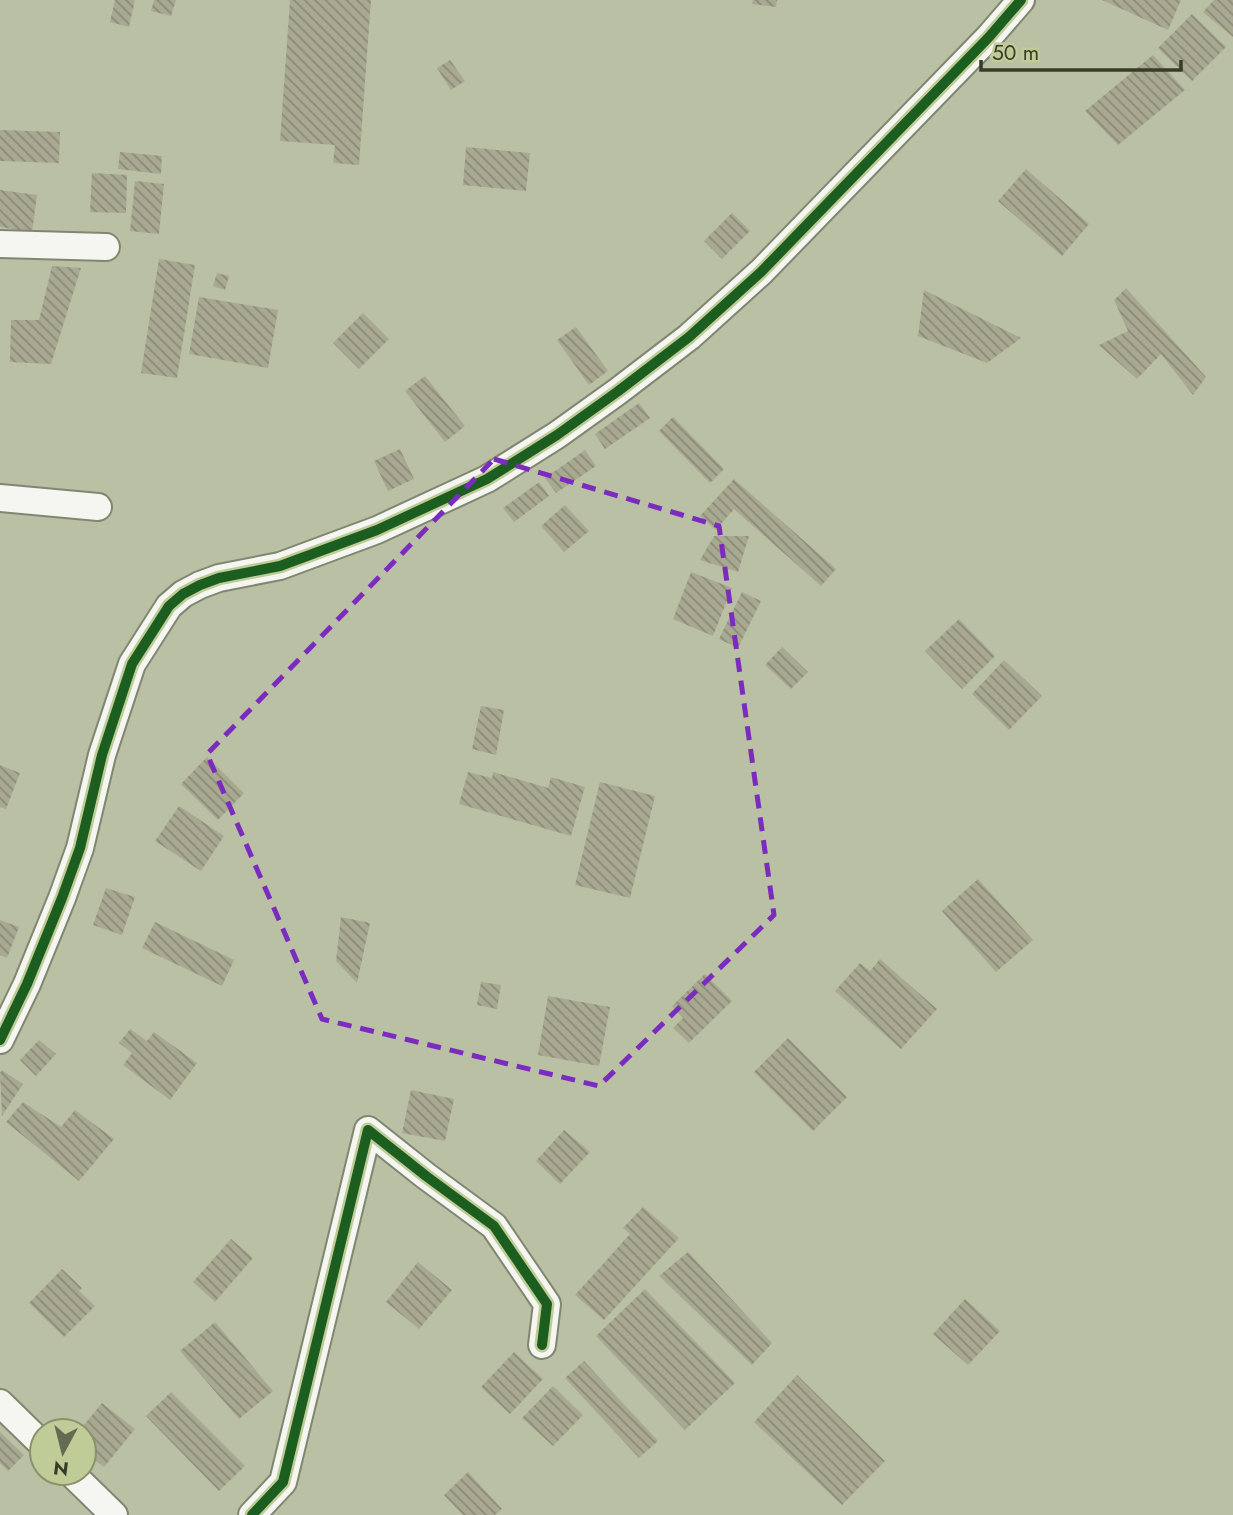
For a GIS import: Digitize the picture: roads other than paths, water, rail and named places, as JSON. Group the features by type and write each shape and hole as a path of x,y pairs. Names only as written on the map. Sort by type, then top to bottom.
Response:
{"street":[{"path":"0,1040 27,984 80,848 102,755 132,664 169,606 183,594 219,578 280,566 377,530 487,479 587,414 689,337 761,272 979,47 1021,0"},
{"path":"0,244 106,247"},
{"path":"0,498 98,507"},
{"path":"252,1515 283,1482 368,1130 494,1226 547,1304 542,1345"},
{"path":"0,1403 28,1430"},
{"path":"85,1487 114,1515"}]}
